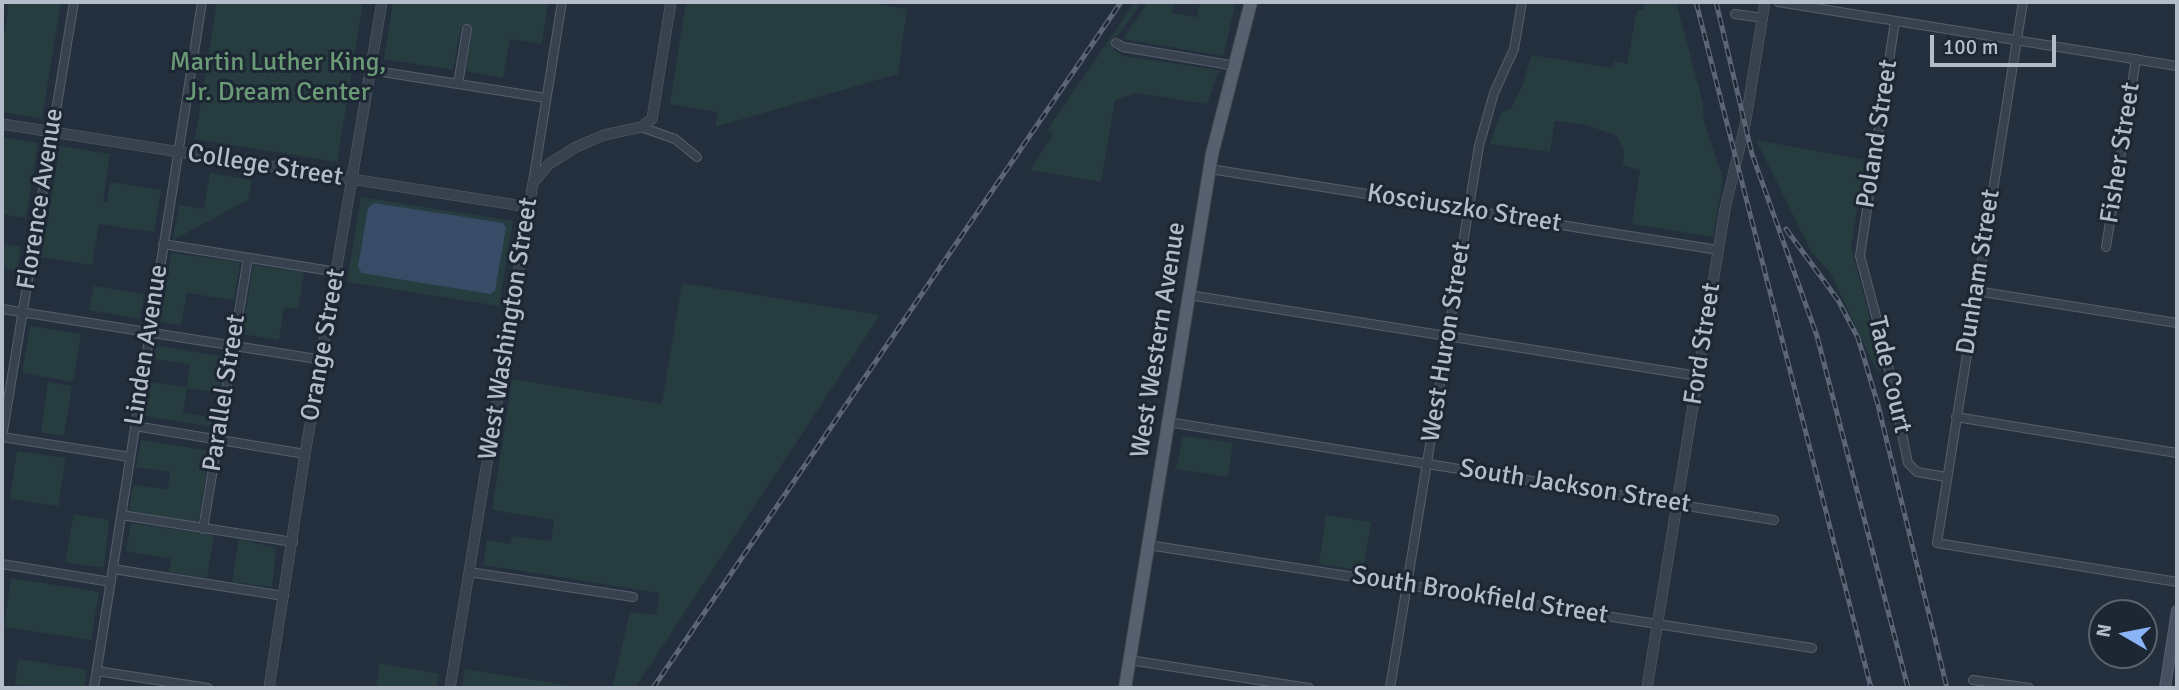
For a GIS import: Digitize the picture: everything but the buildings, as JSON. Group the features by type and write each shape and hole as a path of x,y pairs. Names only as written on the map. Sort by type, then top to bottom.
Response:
{"main road":[{"name":"West Western Avenue","path":"1125,688 1210,169 1221,114 1251,2"},
{"path":"2165,688 2177,611"}],"street":[{"name":"Florence Avenue","path":"2,437 74,2"},
{"name":"Linden Avenue","path":"94,688 202,2"},
{"name":"Orange Street","path":"270,688 305,454 382,2"},
{"path":"533,183 562,2"},
{"path":"641,127 652,118 671,2"},
{"name":"West Huron Street","path":"1390,688 1468,210 1486,116 1514,49 1522,2"},
{"name":"Ford Street","path":"1647,688 1718,250 1745,125 1765,2"},
{"path":"1777,2 2177,66"},
{"name":"Dunham Street","path":"2023,2 1937,543 2177,582"},
{"path":"1735,14 1763,18"},
{"name":"Poland Street","path":"1860,246 1895,21"},
{"path":"458,84 467,29"},
{"path":"1116,43 1123,47 1236,66"},
{"name":"Fisher Street","path":"2106,247 2136,59"},
{"path":"370,70 546,98"},
{"name":"College Street","path":"2,124 529,207"},
{"path":"641,127 675,139 697,157"},
{"name":"West Washington Street","path":"450,688 533,183 549,164 576,147 604,135 641,127"},
{"name":"Kosciuszko Street","path":"1210,169 1718,250"},
{"path":"163,244 337,272"},
{"name":"Tade Court","path":"1860,246 1885,349 1908,463 1917,472 1946,477"},
{"name":"Parallel Street","path":"203,529 248,258"},
{"path":"1976,291 2177,323"},
{"path":"1189,295 1698,376"},
{"path":"2,309 323,359"},
{"path":"1956,417 2177,453"},
{"name":"South Jackson Street","path":"1168,422 1774,520"},
{"path":"135,426 305,454"},
{"path":"2,437 130,457"},
{"path":"121,515 293,542"},
{"name":"South Brookfield Street","path":"1148,545 1812,648"},
{"path":"2,564 111,582"},
{"path":"113,569 284,596"},
{"path":"469,572 633,597"},
{"path":"1129,660 1309,688"},
{"path":"97,671 208,688"},
{"path":"1973,680 2029,688"}],"green space":[{"path":"9,2 61,2 42,119 2,112 2,51"},
{"name":"Martin Luther King, Jr. Dream Center","path":"217,2 363,2 337,162 195,139"},
{"path":"393,2 548,2 542,44 510,39 503,78 466,71 472,29 461,27 453,70 384,59"},
{"path":"686,2 864,2 907,9 898,74 715,127 718,112 670,104"},
{"path":"1135,2 1142,2 1113,42 1113,49 1123,56 1219,70 1207,104 1136,93 1115,100 1101,182 1030,170 1053,135 1047,130"},
{"path":"1148,2 1174,2 1172,13 1197,17 1200,2 1236,2 1223,56 1123,39"},
{"path":"1645,2 1676,2 1703,103 1704,122 1723,178 1713,237 1632,224 1640,170 1623,165 1624,151 1617,136 1587,125 1555,121 1550,152 1490,144 1501,113 1511,108 1523,85 1531,55 1612,68 1614,61 1627,64 1637,10 1643,10"},
{"path":"2,137 38,143 26,218 2,214"},
{"path":"1756,140 1865,160 1851,247 1883,369 1877,371 1830,272 1812,253"},
{"path":"60,146 110,154 103,202 107,202 110,182 161,190 154,232 99,224 92,265 41,257"},
{"path":"210,173 252,180 248,200 173,240 179,205 204,209"},
{"path":"361,197 513,221 499,306 347,282"},
{"path":"2,244 21,247 17,271 2,268"},
{"path":"171,253 240,262 234,300 187,293 181,325 160,322"},
{"path":"253,265 304,272 298,309 284,307 279,340 242,334"},
{"path":"682,283 880,315 635,688 612,688 630,612 656,615 660,593 483,565 487,540 510,544 512,536 551,541 554,520 492,510 512,379 662,404"},
{"path":"94,286 144,294 140,319 89,310"},
{"path":"30,326 81,334 73,382 22,373"},
{"path":"157,346 225,357 219,393 187,388 183,413 215,418 214,427 144,416 150,382 187,387 190,364 154,359"},
{"path":"48,382 72,386 64,436 41,432"},
{"path":"1183,436 1233,443 1228,477 1176,469"},
{"path":"141,440 210,451 198,523 129,511 133,485 168,489 170,472 136,467"},
{"path":"17,451 66,458 58,506 10,499"},
{"path":"74,514 109,520 104,568 65,562"},
{"path":"1326,515 1371,522 1363,571 1319,564"},
{"path":"131,523 214,535 207,578 169,572 171,559 126,551"},
{"path":"239,539 276,548 272,587 232,582"},
{"path":"11,578 99,592 91,640 4,627"},
{"path":"18,659 87,670 84,688 15,685"},
{"path":"380,663 439,674 437,688 376,688"},
{"path":"465,669 584,688 462,688"}],"water":[{"path":"374,203 503,223 506,228 495,291 490,294 362,273 358,267 368,208"}],"railway":[{"path":"653,688 1121,2"},
{"path":"1696,2 1871,688"},
{"path":"1716,2 1752,154 1817,336 1908,688"},
{"path":"1786,229 1838,300 1858,338 1878,405 1947,688"}]}
